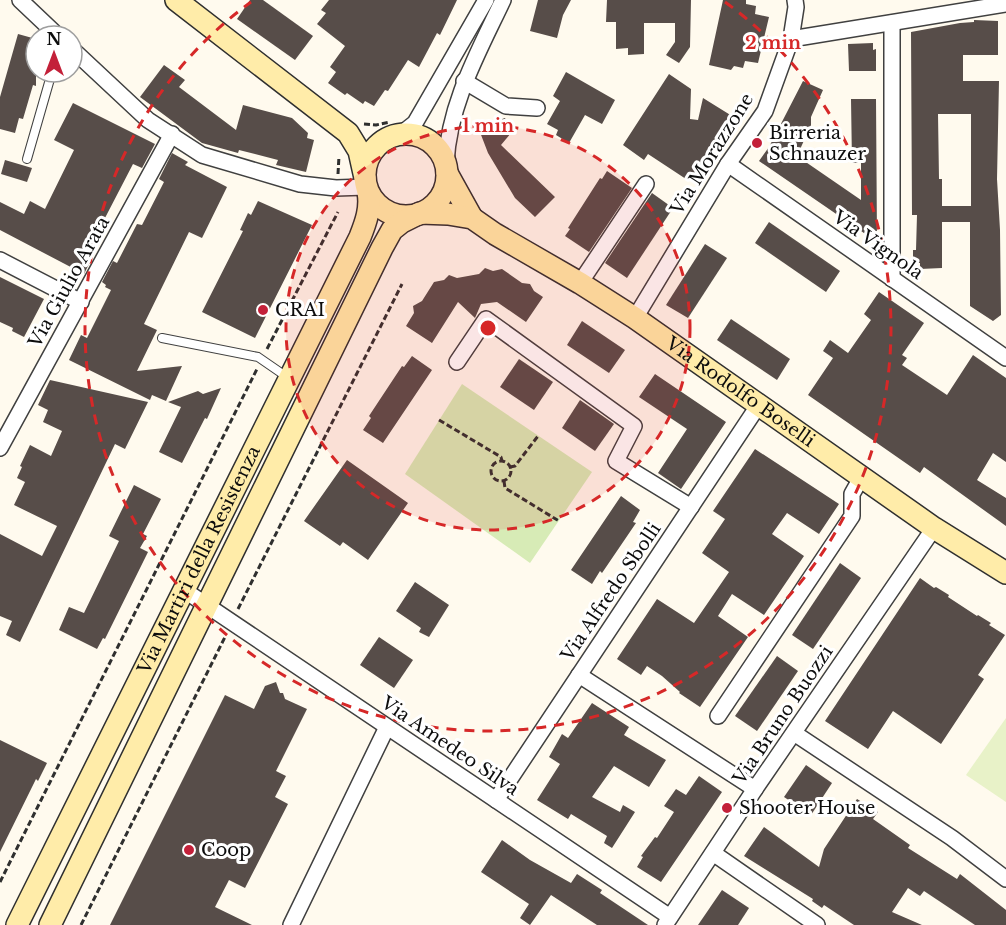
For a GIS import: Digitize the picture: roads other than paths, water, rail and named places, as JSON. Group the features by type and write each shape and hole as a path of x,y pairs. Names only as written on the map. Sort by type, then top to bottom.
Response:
{"street":[{"path":"20,0 45,24"},
{"path":"366,185 366,164 369,155 382,141 397,135 415,123 486,0"},
{"path":"181,1 359,151 366,185 379,207 387,212 406,216 432,207 444,192 447,139 464,81 503,0"},
{"name":"Via Morazzone","path":"634,318 728,164 765,111 791,39 795,0"},
{"path":"791,39 1006,4"},
{"path":"892,23 892,279"},
{"path":"84,60 148,120 202,155 300,184 336,189 366,185"},
{"path":"464,81 506,106 537,108"},
{"name":"Via Giulio Arata","path":"0,448 172,134"},
{"path":"344,139 411,134 429,140 436,147 447,168"},
{"name":"Via Vignola","path":"728,164 1006,358"},
{"name":"Via Rodolfo Boselli","path":"447,168 472,218"},
{"path":"580,283 646,184"},
{"name":"Via Martiri della Resistenza","path":"17,925 363,229 369,205 366,185"},
{"name":"Via Rodolfo Boselli","path":"420,213 472,218 495,234 580,283 634,318 934,528 1006,573"},
{"name":"Via Martiri della Resistenza","path":"51,925 387,239 392,230 402,222 420,213"},
{"path":"0,260 81,302"},
{"path":"457,362 486,319 634,426 616,461 691,507"},
{"name":"Via Alfredo Sbolli","path":"496,800 758,406"},
{"path":"263,431 287,443"},
{"path":"718,716 852,516 852,494 861,478"},
{"name":"Via Bruno Buozzi","path":"668,921 755,789 934,528"},
{"name":"Via Amedeo Silva","path":"184,590 496,800 668,921"},
{"path":"579,675 755,789"},
{"path":"291,925 387,727"},
{"path":"794,733 951,838 1006,879"},
{"path":"713,853 817,925"}],"lane":[{"path":"27,159 49,84"},
{"path":"162,338 258,357 289,379"}],"place":[{"name":"Birreria Schnauzer","path":"757,143"},
{"name":"CRAI","path":"263,310"},
{"name":"Shooter House","path":"727,808"},
{"name":"Coop","path":"189,850"}]}
